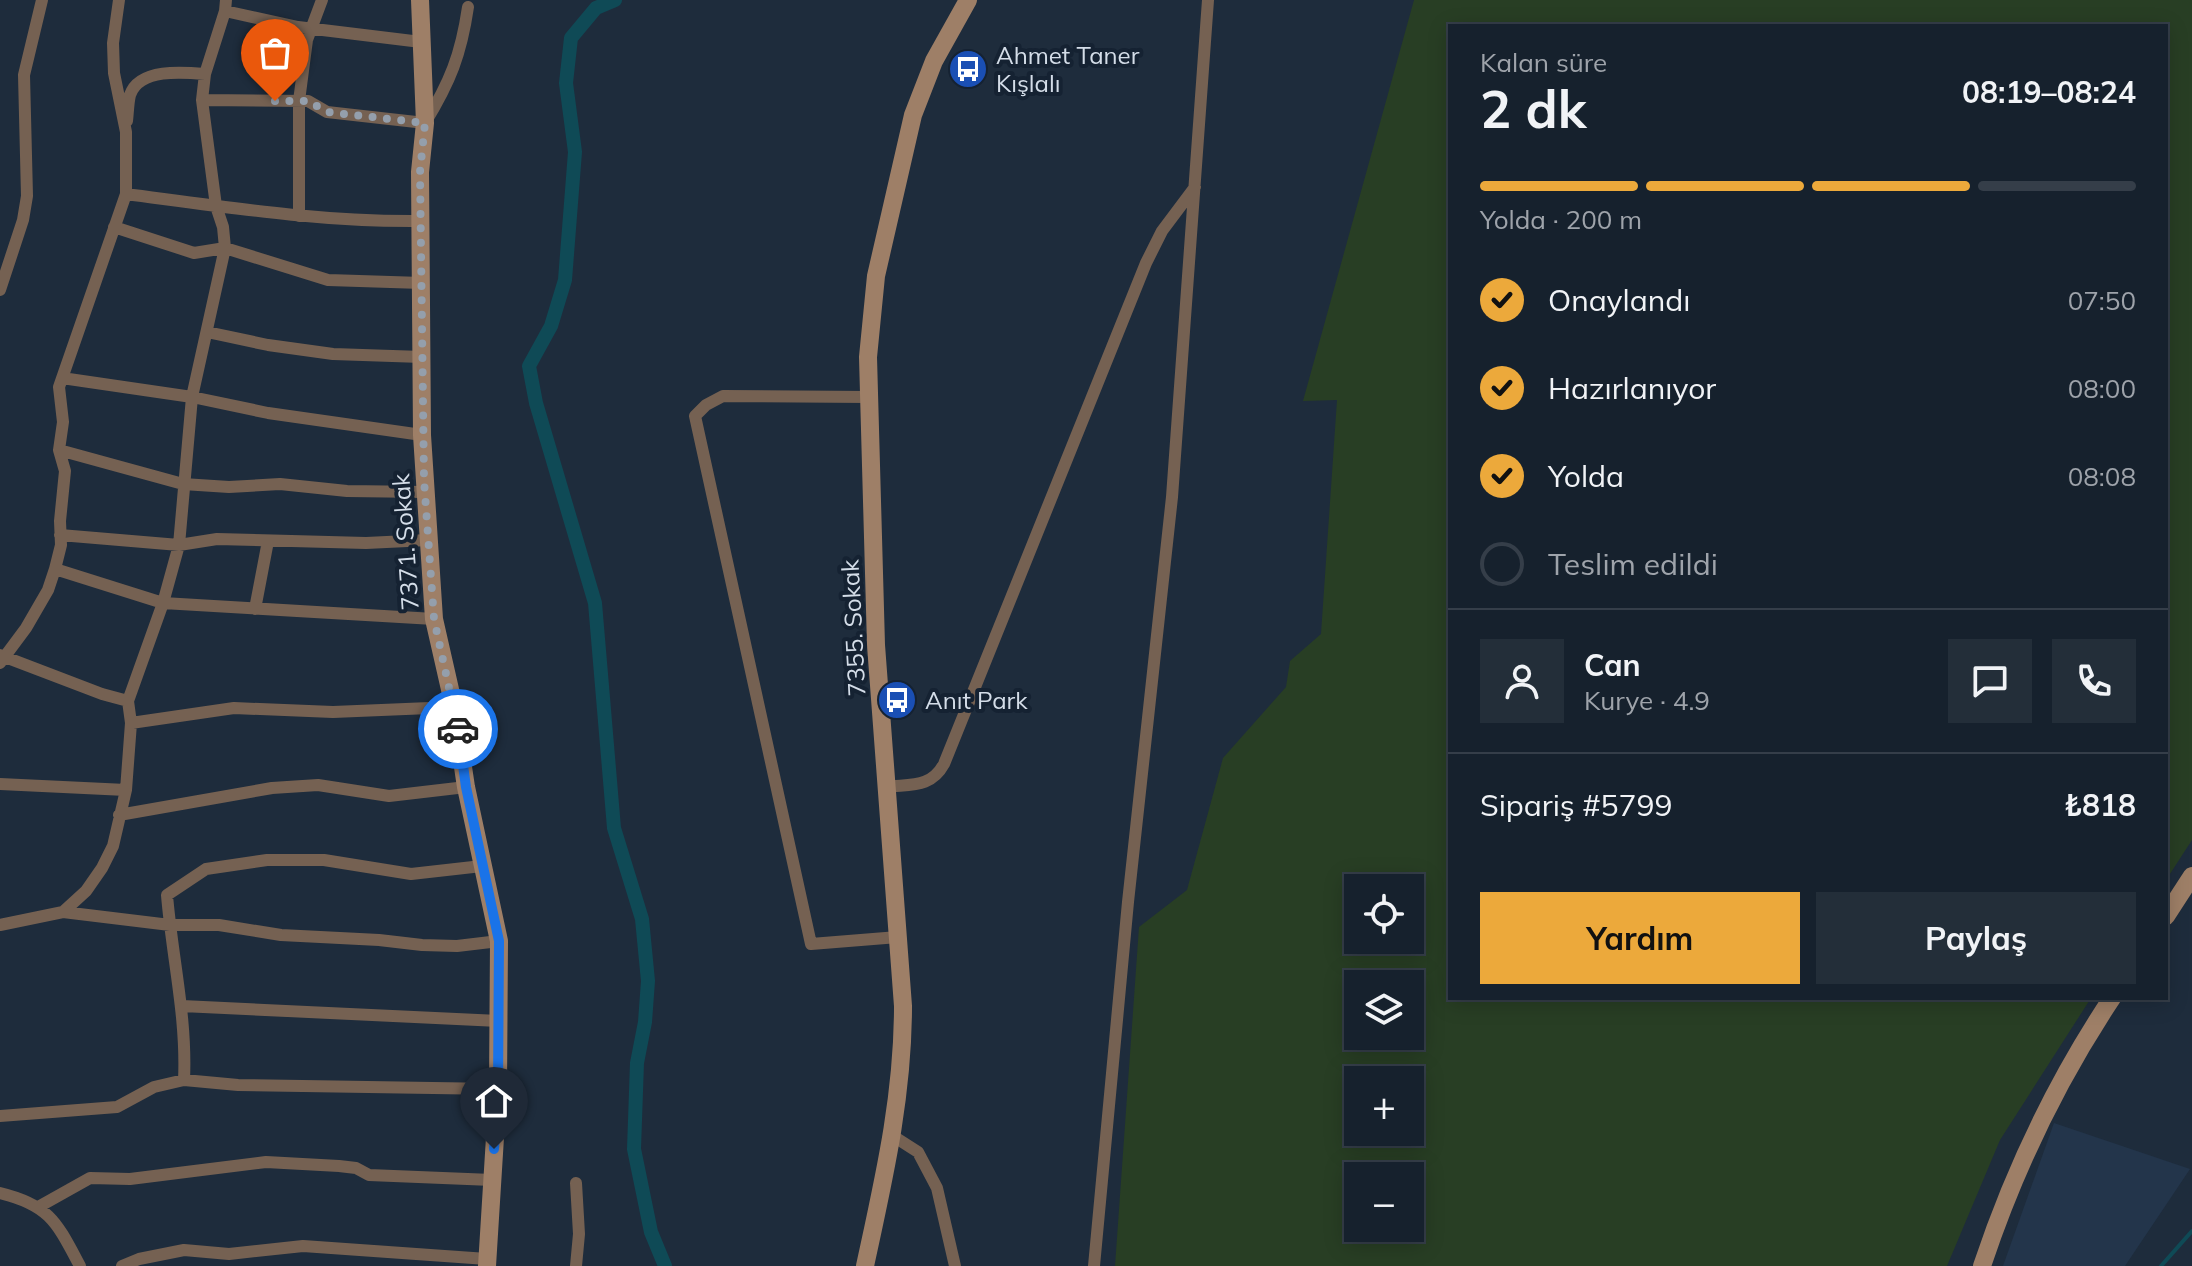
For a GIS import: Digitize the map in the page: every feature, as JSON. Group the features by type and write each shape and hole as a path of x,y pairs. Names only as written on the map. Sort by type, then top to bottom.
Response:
{"street":[{"path":"0,290 23,220 27,196 24,75 42,0"},
{"path":"119,0 113,43 114,73 126,132"},
{"path":"299,216 299,101 307,40 322,0"},
{"name":"7371. Sokak","path":"420,0 425,123 420,172 422,435 434,619 499,941 498,1089 487,1262"},
{"name":"7355. Sokak","path":"865,1266 893,1136 903,1055 898,937 876,645 868,357 876,276 913,115 934,61 968,0"},
{"path":"1094,1266 1128,902 1172,497 1208,0"},
{"path":"63,912 86,891 113,846 126,790 131,723 128,701 163,603 179,545 192,397 225,248 223,227 216,206 202,100 205,74 226,5 313,29 421,42"},
{"path":"202,100 308,101 327,112 425,123 445,89 462,47 468,7"},
{"path":"128,701 1,658 26,628 48,590 61,545 65,471 59,450 63,422 59,387 126,194 126,132 130,95 140,82 163,74 205,74"},
{"path":"887,787 928,782 937,777 944,764 1146,263 1162,231 1195,187"},
{"path":"126,194 267,214 346,221 421,221"},
{"path":"114,227 194,253 225,248 328,280 422,283"},
{"path":"207,332 333,354 422,357"},
{"path":"62,378 422,435"},
{"path":"869,397 723,396 706,405 695,416 811,944 898,937"},
{"path":"59,450 183,484 229,487 280,484 347,491 425,492"},
{"path":"60,535 179,545 217,539 366,543 428,540"},
{"path":"255,609 268,541"},
{"path":"55,569 163,603 434,619"},
{"path":"131,723 234,708 333,712 454,707"},
{"path":"0,784 126,790"},
{"path":"119,815 272,788 318,785 389,796 466,787"},
{"path":"184,1080 186,1048 167,895 206,869 267,860 324,860 411,874 482,866"},
{"path":"2168,913 2192,876"},
{"path":"0,925 63,912 170,925 219,925 281,935 422,945 457,946 499,941"},
{"path":"1982,1266 2017,1169 2040,1120 2075,1054 2111,1000"},
{"path":"182,1006 499,1021"},
{"path":"0,1116 117,1107 154,1087 184,1080 238,1085 498,1089"},
{"path":"893,1136 918,1152 937,1188 955,1266"},
{"path":"40,1206 90,1178 130,1179 266,1162 356,1168 369,1175 492,1180"},
{"path":"576,1183 579,1234 576,1266"},
{"path":"0,1193 40,1206 65,1237 80,1266"},
{"path":"122,1266 139,1259 184,1250 229,1254 303,1246 487,1262"}],"shaded area":[{"path":"2054,1123 2190,1169 2125,1266 2003,1266"}],"green space":[{"path":"1414,0 2192,0 2192,840 2168,877 2168,24 1448,24 1448,1000 2090,1000 2000,1140 1947,1266 1115,1266 1139,927 1187,890 1223,758 1286,687 1290,661 1321,634 1337,400 1303,401"}],"waterway":[{"path":"615,0 596,8 571,38 566,83 575,152 565,280 551,326 529,366 536,403 595,603 614,828 642,919 648,981 645,1022 637,1063 634,1149 651,1232 665,1266"},
{"path":"2161,1266 2192,1231"}],"way so far":[{"path":"275,101 308,101 327,112 425,123 420,172 424,480 434,619 458,729"}],"place":[{"name":"Ahmet Taner Kışlalı","path":"968,69"},
{"name":"Anıt Park","path":"897,700"}],"route":[{"path":"458,729 466,787 499,941 498,1089 494,1149"}]}
